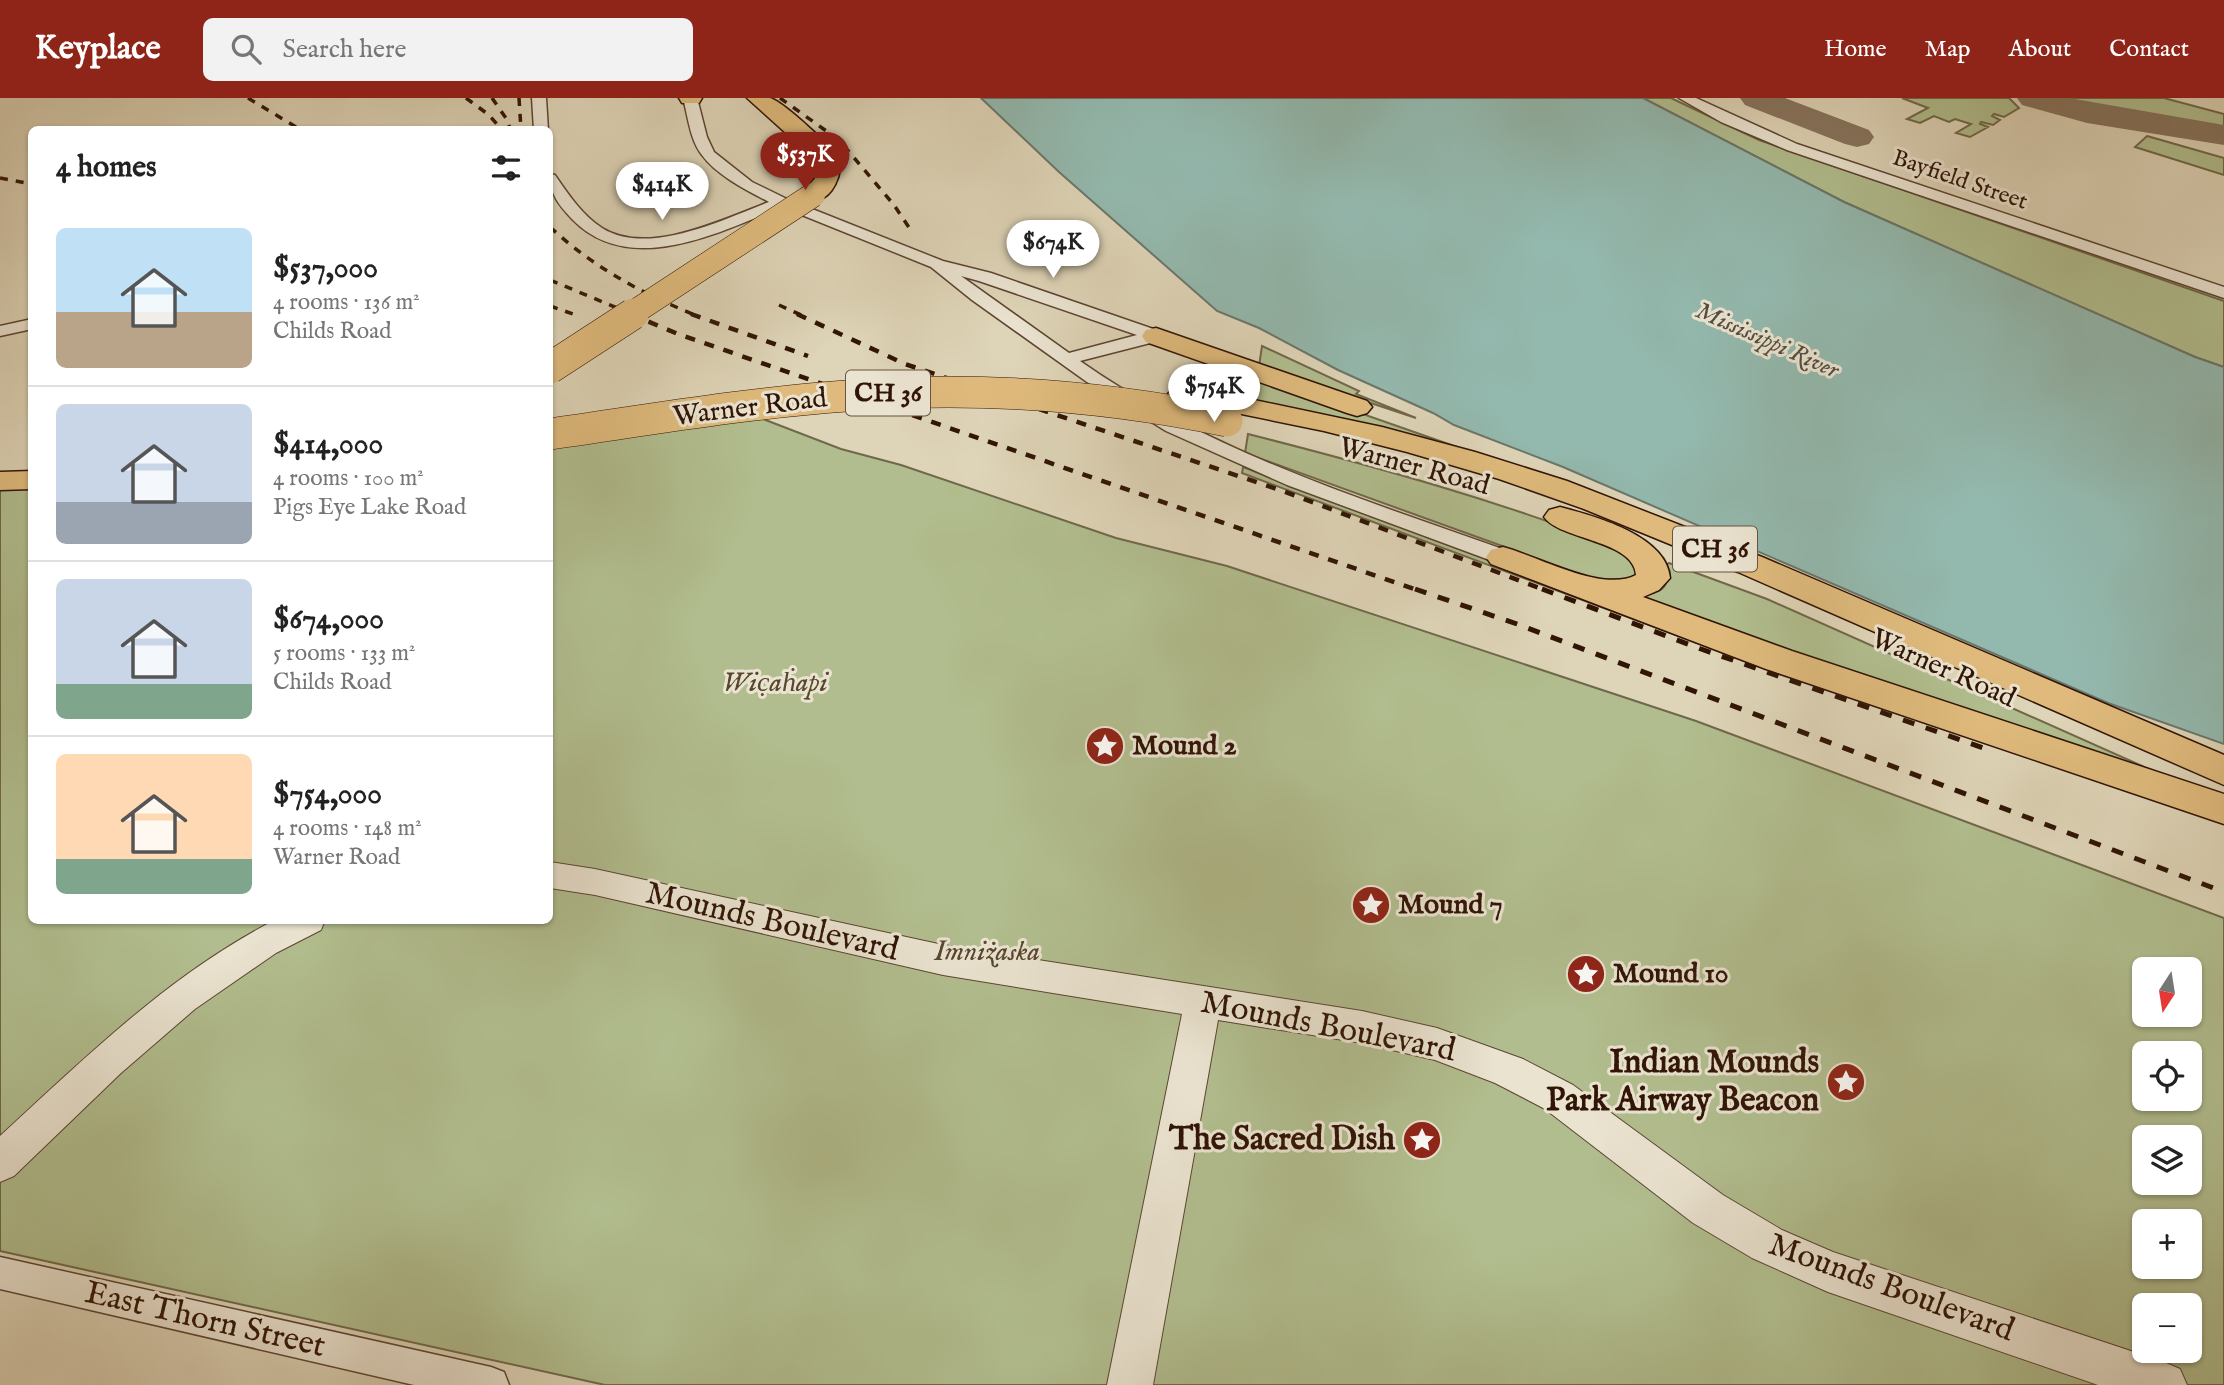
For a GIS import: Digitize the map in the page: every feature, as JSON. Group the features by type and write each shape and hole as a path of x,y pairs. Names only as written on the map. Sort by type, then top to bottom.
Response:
{"highway":[{"path":"553,366 813,195 828,179 830,161 817,146 758,98"},
{"path":"1156,337 1502,459 1713,549"},
{"name":"Warner Road","path":"553,418 772,388 884,378 964,376 1043,378 1183,394 1322,421 1435,450 1554,487 1713,549 2224,771"},
{"name":"Warner Road","path":"553,434 842,397 941,392 1069,397 1162,408 1227,421 1363,452 1477,483 1595,522 1716,569 2224,793"},
{"path":"0,467 28,466"},
{"path":"0,481 28,480"},
{"path":"1477,483 1634,547 1651,562 1654,573 1649,582 1640,586 1608,590 1578,583 1503,557"},
{"path":"1503,557 1768,657 2224,809"}],"street":[{"path":"539,98 541,126"},
{"path":"690,98 700,137 708,155 747,185 782,202 937,264 985,277 1156,337"},
{"name":"Bayfield Street","path":"1686,98 1726,120 1792,147 2224,293"},
{"path":"553,182 590,226 606,236 624,241 661,241 685,237 782,202"},
{"path":"937,264 963,286 1137,407 1223,451 1503,557"},
{"path":"0,331 28,325"},
{"path":"1066,359 1156,337"},
{"name":"Mounds Boulevard","path":"553,876 595,882 943,960 1389,1032 1437,1044 1490,1062 1572,1106 1689,1196 1787,1254 1828,1271 2164,1385"},
{"path":"0,1163 159,1014 243,954 300,924"},
{"path":"1130,1385 1203,1002"},
{"name":"East Thorn Street","path":"0,1273 394,1375 491,1385"}],"green space":[{"path":"1643,98 1671,98 1759,140 2224,301 2224,367 2195,357 1844,202"},
{"path":"1902,98 2009,98 2019,108 2004,117 1994,114 1992,116 2000,120 1993,125 1981,122 1980,124 1988,127 1970,137 1956,133 1971,124 1955,119 1949,122 1934,116 1920,123 1907,119 1928,108"},
{"path":"2051,98 2164,98 2224,114 2224,130 2116,114"},
{"path":"2147,136 2224,158 2224,175 2135,147"},
{"path":"1262,346 1359,391 1356,394 1416,418 1259,366"},
{"path":"1257,377 1457,447 1254,400"},
{"name":"Imniżaska","path":"755,416 841,449 901,465 1116,538 1227,566 1696,721 2224,918 2224,1385 605,1385 0,1251 0,488 28,486 28,924 553,924 553,441"},
{"path":"1248,434 1441,487 1584,534 1631,552 1638,574 1631,579 1596,580 1245,453"},
{"path":"1243,467 1741,653 1743,660 1242,473"},
{"path":"1669,563 1767,599 2158,773 2157,780 1637,597 1662,589 1667,580 1665,565"}],"water":[{"name":"Mississippi River","path":"981,98 1643,98 1844,202 2195,357 2224,367 2224,744 2108,703 1563,467 1454,425 1338,370 1259,328 1217,311 1059,172"}],"taxiway":[{"path":"1756,98 1857,137"},
{"path":"2033,98 2087,113 2224,135"}],"railway":[{"path":"248,98 294,126"},
{"path":"466,98 489,115 499,126"},
{"path":"492,98 509,126"},
{"path":"519,98 521,126"},
{"path":"780,98 839,140 894,205 910,229"},
{"path":"0,178 28,183"},
{"path":"553,230 583,255 618,278 695,315"},
{"path":"553,281 634,315"},
{"path":"779,305 801,315"},
{"path":"553,307 573,314"},
{"path":"630,314 678,334 1420,591"},
{"path":"691,314 808,356"},
{"path":"797,314 905,364 1283,491 1547,591"},
{"path":"1415,589 1517,624 2224,892"},
{"path":"1542,589 1701,649 1992,751"}],"place":[{"name":"Mound 2","path":"1105,746"},
{"name":"Mound 7","path":"1371,905"},
{"name":"Mound 10","path":"1586,974"},
{"name":"Indian Mounds Park Airway Beacon","path":"1846,1082"},
{"name":"The Sacred Dish","path":"1422,1140"}],"park label":[{"name":"Wic̣aḣapi","path":"775,683"}]}
